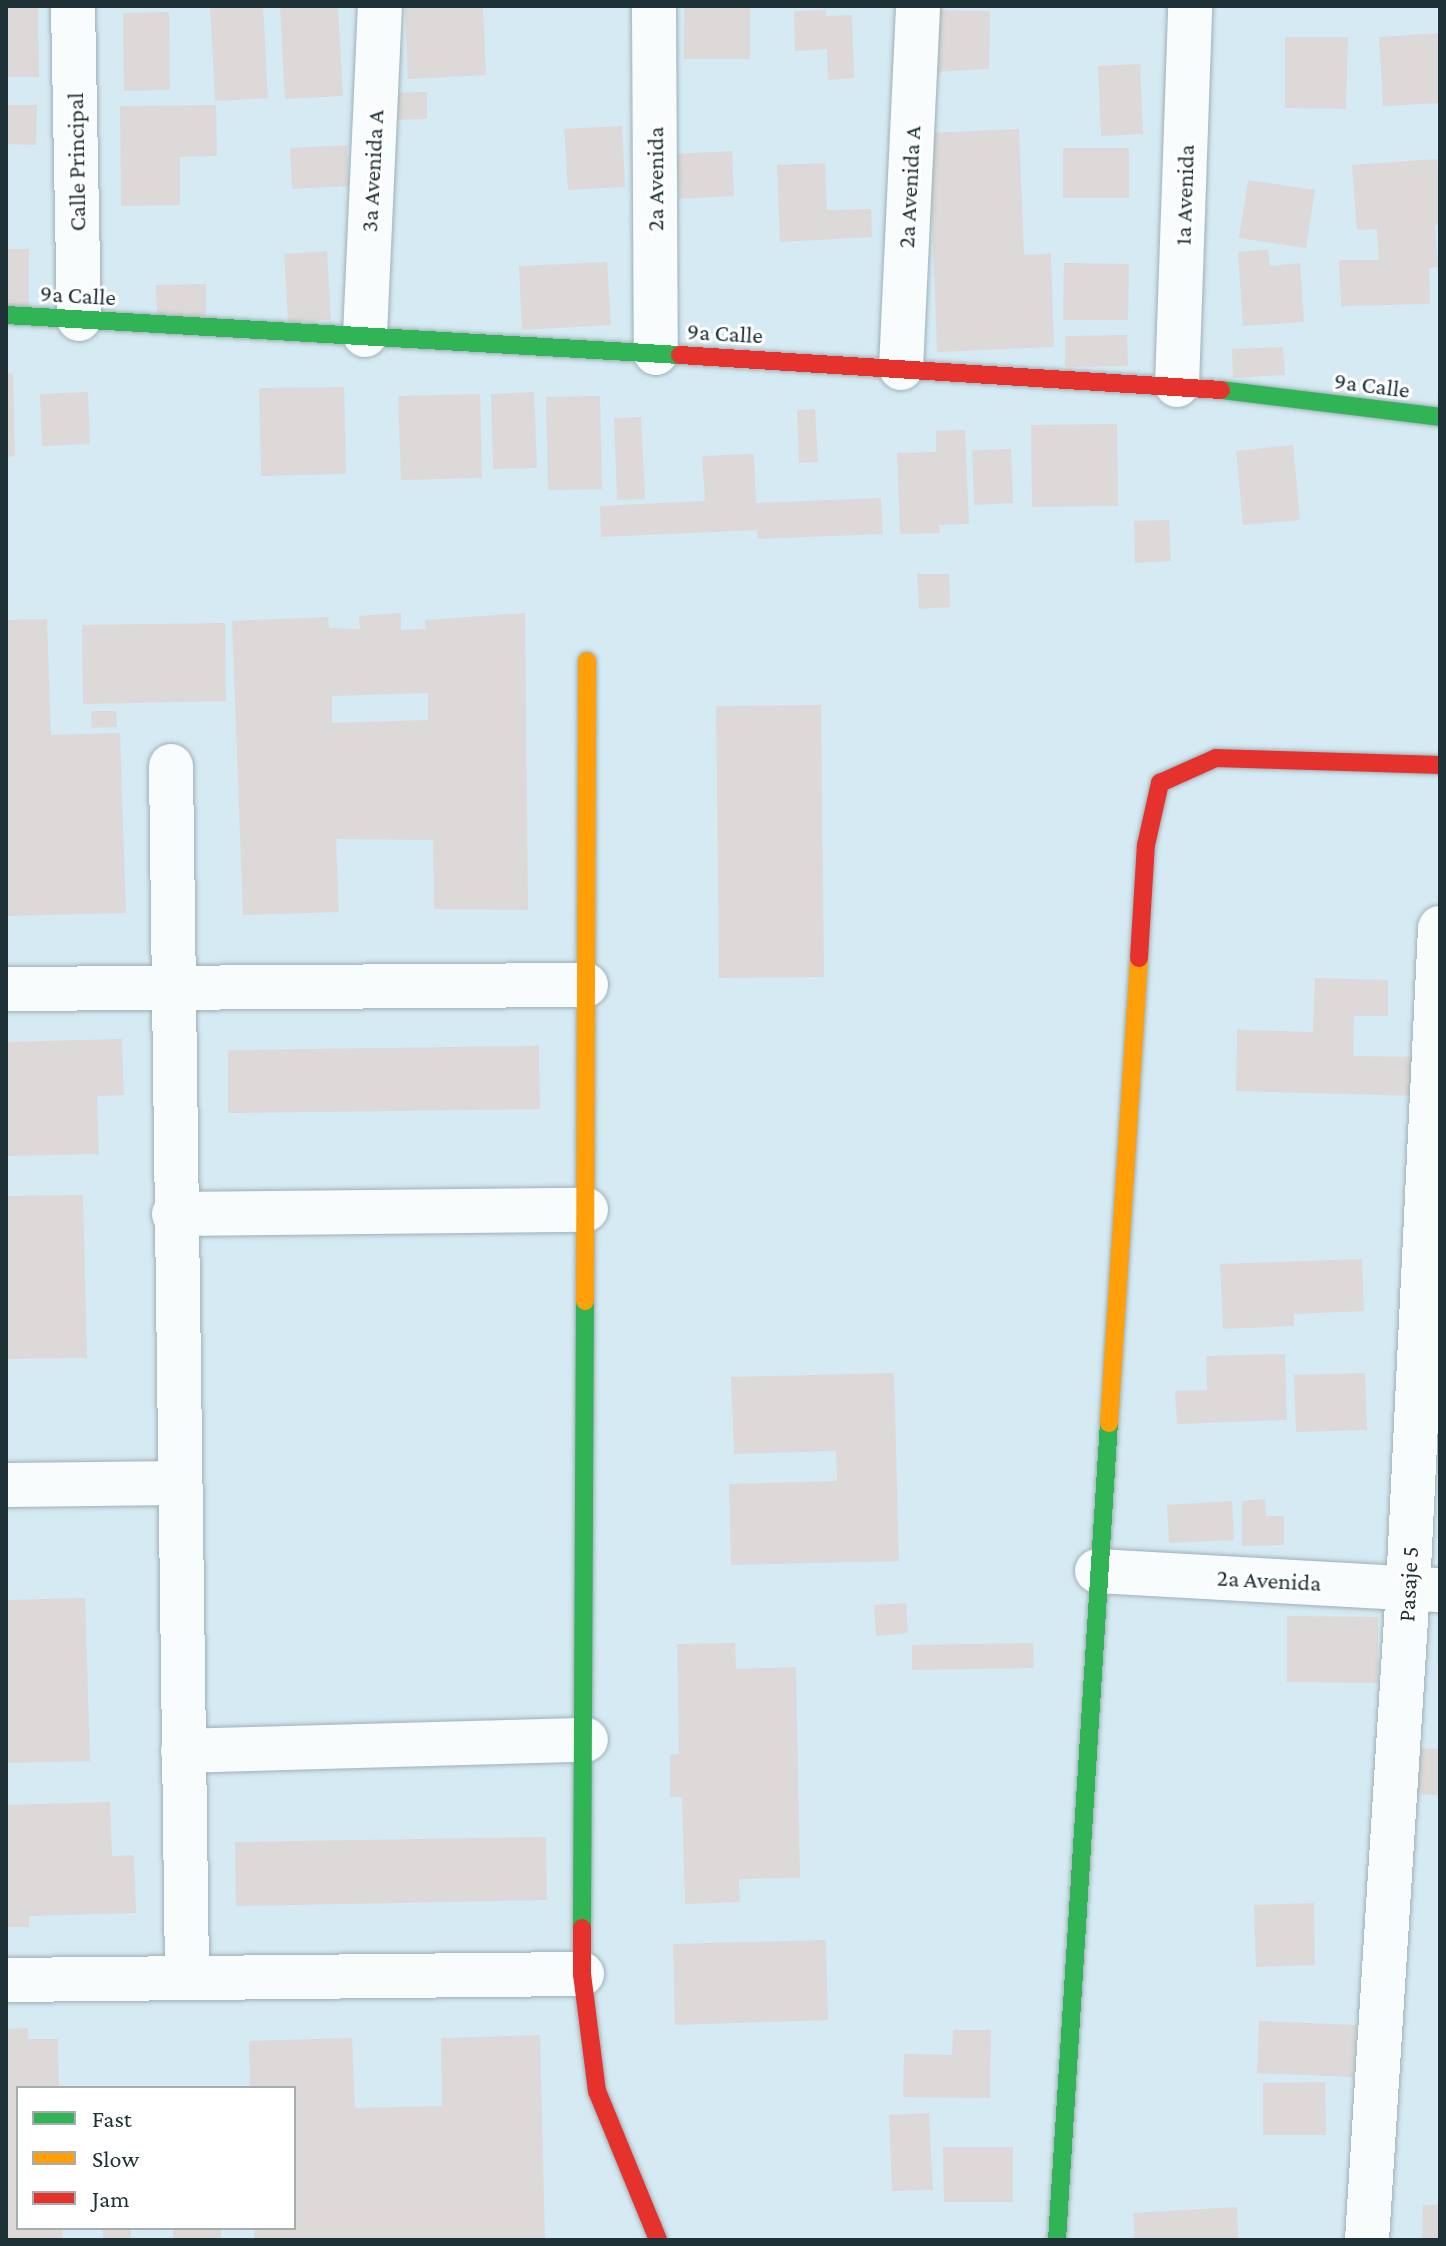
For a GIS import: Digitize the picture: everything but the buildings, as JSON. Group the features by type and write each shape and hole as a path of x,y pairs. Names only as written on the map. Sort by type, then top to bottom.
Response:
{"street":[{"name":"Calle Principal","path":"73,6 79,319"},
{"name":"3a Avenida A","path":"365,335 380,6"},
{"name":"2a Avenida","path":"654,6 656,353"},
{"name":"2a Avenida A","path":"901,368 918,6"},
{"name":"1a Avenida","path":"1177,385 1190,6"},
{"name":"9a Calle","path":"6,315 1177,385 1440,417"},
{"path":"587,661 586,1740 582,1974 597,2091 658,2240"},
{"path":"1057,2240 1097,1571 1146,845 1160,783 1216,758 1440,765"},
{"path":"171,766 174,1214 187,1978"},
{"name":"Pasaje 5","path":"1367,2240 1424,1589 1440,928"},
{"path":"6,989 586,985"},
{"path":"174,1214 586,1210"},
{"path":"6,1485 178,1483"},
{"name":"2a Avenida","path":"1097,1571 1424,1589"},
{"path":"183,1751 586,1740"},
{"path":"6,1980 582,1974"}],"traffic: fast":[{"path":"6,315 680,355"},
{"path":"1221,390 1440,417"},
{"path":"582,1928 585,1301"},
{"path":"1057,2240 1109,1423"}],"traffic: slow":[{"path":"585,1301 587,661"},
{"path":"1109,1423 1139,958"}],"traffic: jam":[{"path":"680,355 1221,390"},
{"path":"1139,958 1146,845 1160,783 1216,758 1440,765"},
{"path":"582,1928 582,1974 597,2091 658,2240"}]}
